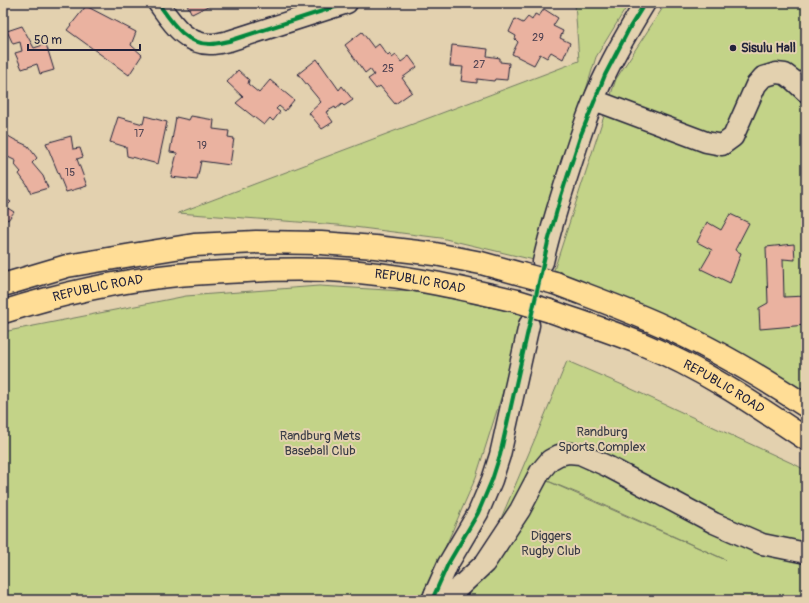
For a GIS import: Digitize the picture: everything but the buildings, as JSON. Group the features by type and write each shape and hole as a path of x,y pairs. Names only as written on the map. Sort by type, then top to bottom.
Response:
{"main road":[{"name":"REPUBLIC ROAD","path":"3,285 67,266 132,254 194,245 256,242 329,244 428,253 481,263 555,283 631,312 736,362 806,406"},
{"name":"REPUBLIC ROAD","path":"3,312 101,287 139,280 205,272 301,270 359,272 420,281 463,288 517,301 643,344 693,368 753,403 806,439"}],"street":[{"path":"158,3 178,30 192,40 209,44 229,41 347,3"},
{"path":"543,262 563,188 594,100 630,27 645,3"},
{"path":"594,100 706,142 722,145 733,138 756,86 764,77 776,73 785,74 806,92"},
{"path":"529,325 500,455 492,480 478,513 448,564 433,597 453,593 485,563 520,510 540,472 550,460 559,455 580,454 607,466 714,523 762,544 806,553"}],"green space":[{"path":"575,3 629,3 596,57 534,260 441,238 338,225 178,213 579,61"},
{"path":"666,3 806,3 806,392 612,296 554,270 616,79"},
{"name":"Randburg Mets Baseball Club","path":"319,286 421,292 527,315 476,477 422,600 3,600 3,332 186,296"},
{"path":"567,361 625,386 806,471 806,600 466,600","holes":["543,479 582,495 726,560"]}],"cycle path":[{"path":"158,3 174,24 186,36 194,41 211,44 229,41 347,3"},
{"path":"432,600 448,564 478,513 492,480 500,455 548,242 580,137 605,75 630,27 645,3"}],"place":[{"name":"Sisulu Hall","path":"733,48"}],"park label":[{"name":"Randburg Sports Complex","path":"602,440"},
{"name":"Diggers Rugby Club","path":"551,544"}]}
